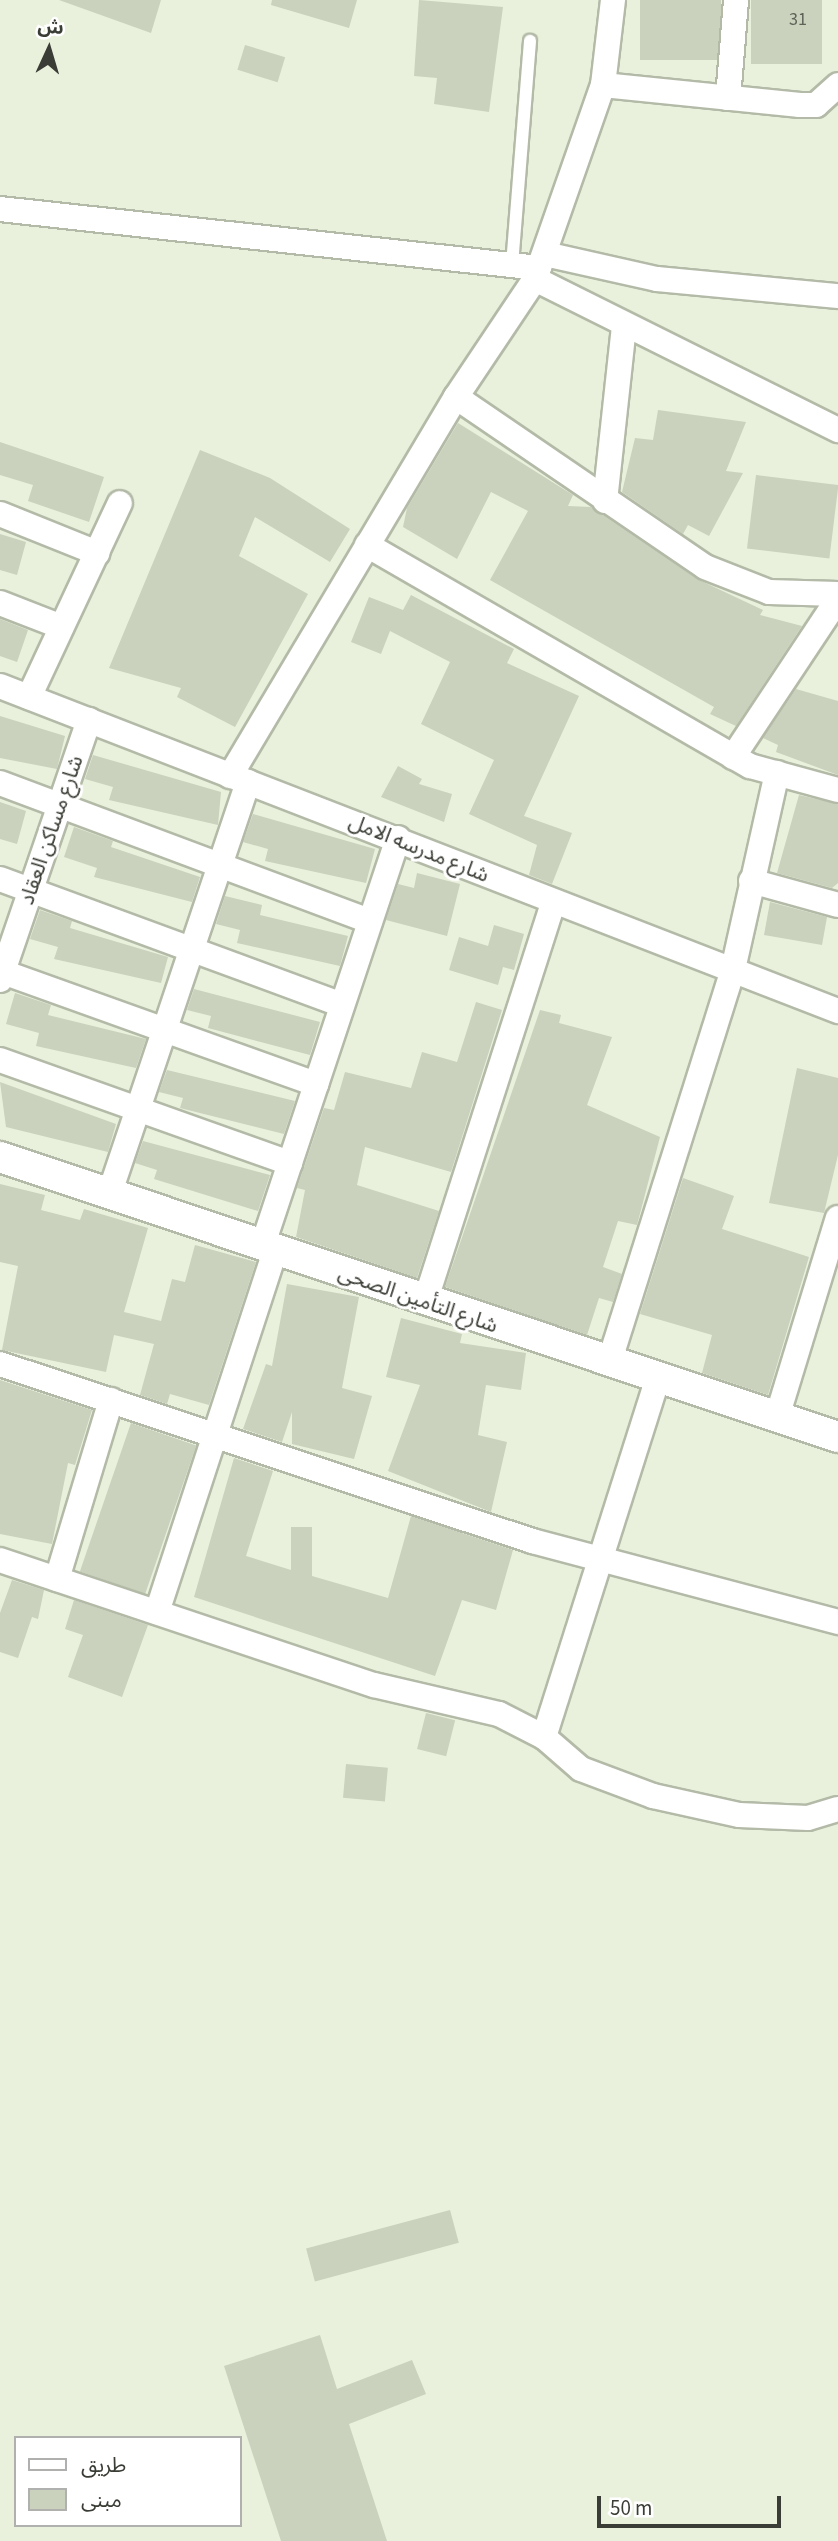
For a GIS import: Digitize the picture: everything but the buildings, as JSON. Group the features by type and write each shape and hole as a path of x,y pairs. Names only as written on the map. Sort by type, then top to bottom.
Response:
{"street":[{"path":"109,1195 220,865 239,779 368,545 456,397 540,267 603,85 613,0"},
{"path":"728,98 736,0"},
{"path":"603,85 816,105 838,85"},
{"path":"0,209 512,265 838,296"},
{"path":"540,267 624,327 838,430"},
{"path":"605,501 624,327"},
{"path":"456,397 705,567 769,592 838,593"},
{"path":"29,697 120,503"},
{"path":"0,514 97,553"},
{"path":"368,545 733,757 838,790"},
{"path":"733,757 838,599"},
{"path":"0,603 62,627"},
{"name":"شارع مدرسه الامل","path":"0,686 398,838 732,974 838,1011"},
{"name":"شارع مساكن العقاد","path":"1,975 89,720"},
{"path":"610,1363 732,974 777,773"},
{"path":"0,783 370,921"},
{"path":"157,1612 216,1435 290,1163 398,838"},
{"path":"0,879 342,1005"},
{"path":"751,881 838,905"},
{"path":"425,1302 553,903"},
{"path":"1,975 316,1084"},
{"path":"0,1060 290,1163"},
{"name":"شارع التأمين الصحى","path":"0,1157 425,1302 838,1437"},
{"path":"777,1416 838,1218"},
{"path":"0,1364 603,1562 838,1622"},
{"path":"544,1737 603,1562 658,1378"},
{"path":"57,1579 111,1400"},
{"path":"0,1560 374,1685 499,1714 544,1737 581,1769 653,1796 739,1815 808,1818 838,1809"}],"lane":[{"path":"512,265 530,41"}]}
